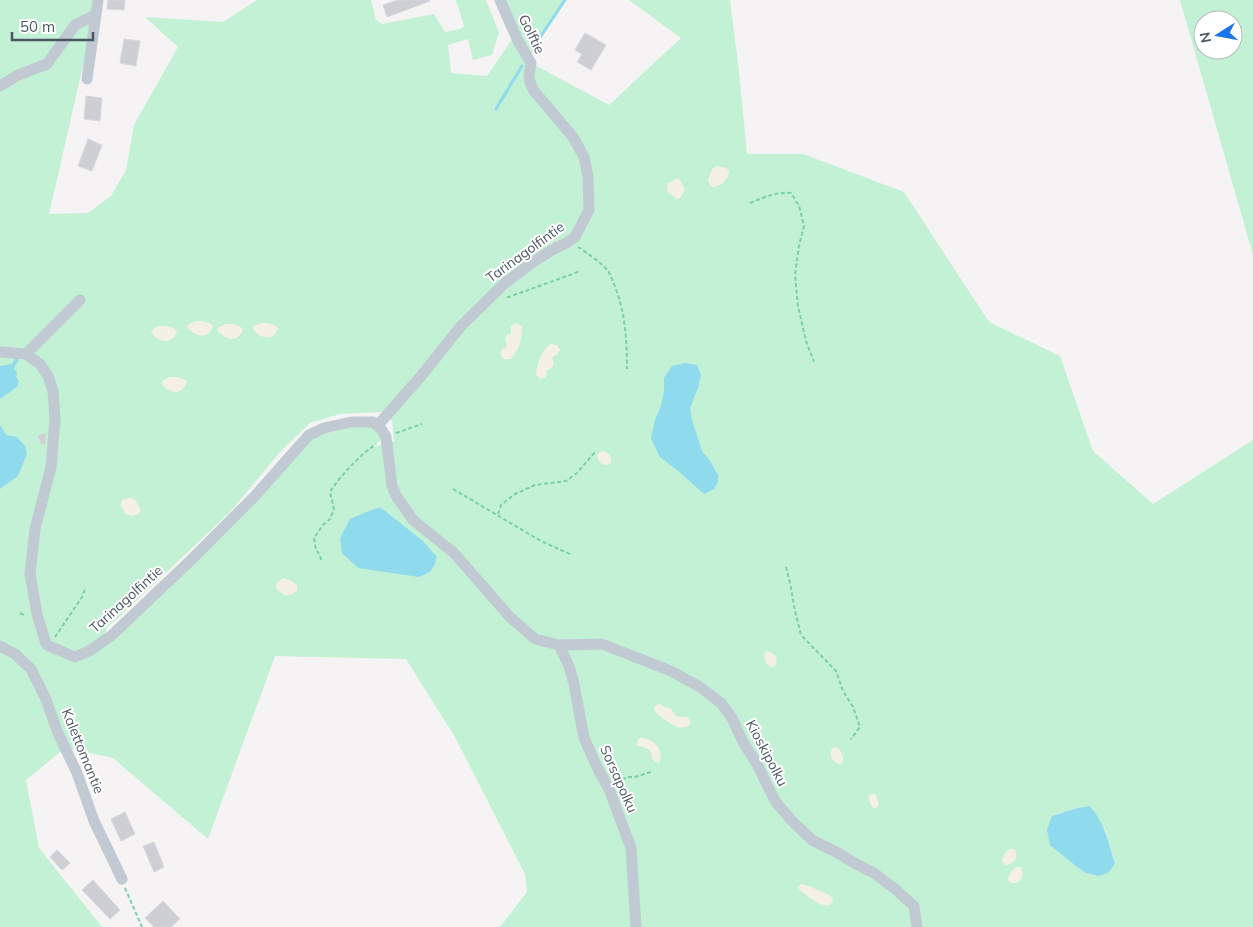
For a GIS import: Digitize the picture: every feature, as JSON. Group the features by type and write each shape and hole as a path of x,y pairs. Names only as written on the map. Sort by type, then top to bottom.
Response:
{"street":[{"path":"87,80 98,0"},
{"name":"Golftie","path":"500,0 518,41 531,63 530,82"},
{"path":"0,86 18,75 47,64 75,25 95,14"},
{"name":"Tarinagolfintie","path":"49,646 74,657 89,651 112,636 190,562 254,497 309,435 324,428 351,422 373,422 378,425 422,375 461,326 492,295 533,262 575,237 589,210 588,176 584,157 573,137 534,91 530,82"},
{"path":"26,354 80,300"},
{"path":"0,352 26,354 40,364 48,376 52,391 55,419 51,467 35,529 30,574 37,614 46,644 49,646"},
{"path":"378,425 386,437 392,486 397,497 413,520 454,553 509,616 535,639 559,645"},
{"name":"Kioskipolku","path":"559,645 602,644 671,670 700,687 721,703 732,718 776,802 792,821 812,840 874,873 895,889 914,906 917,927"},
{"name":"Sorsapolku","path":"559,645 569,666 574,684 584,738 609,789 631,848 636,927"},
{"name":"Kalettomantie","path":"0,646 15,654 31,669 35,676 58,733 77,773 94,821 122,879"}],"path":[{"path":"750,203 764,196 781,192 792,193 799,206 804,226 795,275 797,299 806,341 814,362"},
{"path":"571,240 608,271 611,277 625,324 627,369"},
{"path":"492,295 510,297 580,271"},
{"path":"321,560 316,550 314,538 330,519 334,509 330,492 337,481 368,450 386,437 422,424"},
{"path":"498,514 501,505 515,494 535,485 566,481 577,473 595,452"},
{"path":"453,489 541,541 572,555"},
{"path":"786,567 801,635 836,671 843,691 853,707 860,727 851,738"},
{"path":"49,646 82,597 85,589"},
{"path":"609,789 620,780 651,772"},
{"path":"122,879 142,927"}],"green space":[{"path":"0,0 98,0 49,214 88,213 111,196 126,170 134,125 178,47 145,17 223,22 257,0 371,0 376,20 382,24 434,14 445,32 460,29 464,26 456,0 486,0 499,33 492,55 473,60 468,39 448,45 451,73 487,76 515,35 500,0 566,0 533,48 531,63 609,105 681,38 629,0 730,0 747,154 803,154 904,192 989,322 1060,356 1093,451 1153,504 1253,440 1253,927 500,927 527,892 525,874 455,737 406,659 275,656 208,839 113,758 65,748 26,780 39,848 102,927 0,927","holes":["382,412 392,421 394,441 370,448 386,437 373,422 309,435 266,484 266,492 244,508 106,638 106,628 230,512 281,451 310,423 340,414","380,507 430,572 419,577 350,519","1090,806 1106,831 1115,864 1098,876 1086,873 1076,866 1052,816"]},
{"path":"1180,0 1253,0 1253,255 1197,60 1243,60 1243,10 1193,10 1193,45"}],"sand":[{"path":"717,166 726,168 729,171 726,180 722,184 713,187 708,179 713,168"},
{"path":"676,179 680,180 685,190 680,198 677,199 668,193 667,187 668,183"},
{"path":"196,321 205,322 213,326 205,335 198,335 187,327"},
{"path":"268,323 278,328 270,337 263,337 253,329 254,326"},
{"path":"517,323 522,327 518,349 510,359 503,359 501,354 502,349 506,348 507,345 506,336 511,333 511,326"},
{"path":"226,324 241,327 243,329 241,334 235,339 224,336 217,330"},
{"path":"160,326 175,329 177,331 175,336 169,341 158,339 151,332"},
{"path":"551,344 557,345 560,350 552,358 553,366 547,370 546,377 540,379 536,375 539,362 542,354"},
{"path":"170,377 187,381 183,389 176,392 165,387 162,384 163,380"},
{"path":"602,451 610,456 611,462 608,465 599,461 597,454"},
{"path":"135,499 141,510 138,515 131,516 125,513 121,501"},
{"path":"283,578 297,585 297,590 294,593 285,595 277,590 277,583"},
{"path":"765,652 772,653 777,659 774,667 769,666 766,662"},
{"path":"660,704 670,708 676,716 688,717 690,720 689,725 678,727 665,720 655,712 654,708"},
{"path":"640,738 649,739 656,745 661,757 658,763 652,758 649,750 637,745 637,741"},
{"path":"835,747 842,754 843,760 841,764 835,762 831,756 832,748"},
{"path":"875,794 878,802 878,806 875,809 869,801 869,795"},
{"path":"1010,849 1014,849 1016,857 1011,863 1005,865 1002,862 1003,858"},
{"path":"1016,867 1020,867 1022,870 1022,876 1017,882 1011,883 1008,880 1009,876"},
{"path":"803,884 830,895 833,900 832,903 824,905 814,901 798,888"}],"water":[{"path":"16,357 19,360 14,368 19,381 17,387 0,399 0,366 12,364"},
{"path":"685,363 697,365 701,375 690,408 692,420 702,451 718,475 718,482 714,489 704,494 660,457 651,439 655,420 661,406 664,378 672,366"},
{"path":"0,425 6,435 17,437 25,446 27,454 18,476 0,489"},
{"path":"380,507 423,541 437,557 430,572 419,577 358,568 342,553 340,538 350,519"},
{"path":"1090,806 1103,827 1115,864 1108,873 1098,876 1086,873 1050,845 1047,830 1052,816"}],"building":[{"path":"108,0 125,0 124,10 107,9"},
{"path":"398,0 430,1 387,17 383,5"},
{"path":"585,33 606,45 591,70 577,62 582,54 575,50"},
{"path":"124,39 140,41 136,66 120,63"},
{"path":"86,96 102,98 100,121 84,119"},
{"path":"88,139 102,145 92,171 78,166"},
{"path":"46,433 45,444 42,445 38,436"},
{"path":"125,812 135,834 121,841 111,819"},
{"path":"154,842 164,867 154,872 143,846"},
{"path":"57,850 70,863 62,870 50,857"},
{"path":"93,880 120,910 110,919 82,890"},
{"path":"163,901 180,919 171,927 154,927 145,918"}],"waterway":[{"path":"533,48 565,0"},
{"path":"496,109 522,66"}]}
